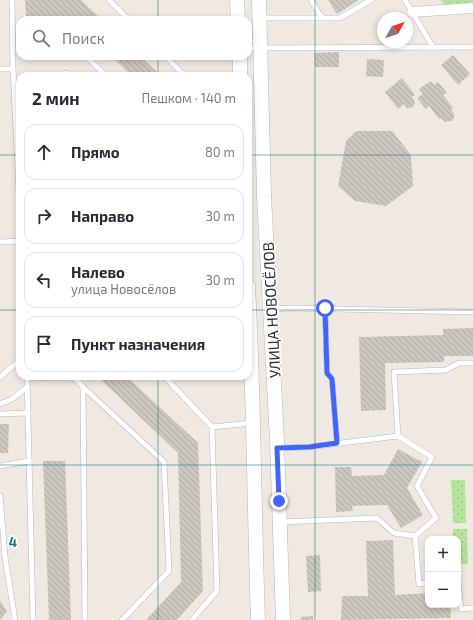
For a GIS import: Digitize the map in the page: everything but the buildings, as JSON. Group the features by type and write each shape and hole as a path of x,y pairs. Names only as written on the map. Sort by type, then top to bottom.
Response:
{"main road":[{"path":"237,0 238,16"},
{"name":"УЛИЦА НОВОСЁЛОВ","path":"259,0 259,18 254,48 271,309 283,620"},
{"path":"240,60 240,72"},
{"name":"УЛИЦА НОВОСЁЛОВ","path":"251,380 258,620"}],"street":[{"path":"412,12 473,8"}],"lane":[{"path":"12,0 16,129"},
{"path":"109,0 125,16"},
{"path":"311,0 322,18"},
{"path":"259,18 340,18 370,0"},
{"path":"405,0 412,12"},
{"path":"413,14 433,48"},
{"path":"254,48 473,47"},
{"path":"90,60 102,72"},
{"path":"169,60 182,72"},
{"path":"0,69 13,68"},
{"path":"0,242 16,241"},
{"path":"325,308 327,373 332,379 337,443"},
{"path":"271,309 325,308 473,312"},
{"path":"0,377 16,363"},
{"path":"398,436 394,372 446,370 459,363 473,363"},
{"path":"27,380 33,620"},
{"path":"77,380 164,462 169,571 122,620"},
{"path":"168,380 212,427 217,591 192,620"},
{"path":"0,404 12,399 27,387"},
{"path":"83,387 85,620"},
{"path":"0,414 28,413"},
{"path":"212,427 252,423"},
{"path":"277,448 309,447 398,436 432,457 417,486 436,518 415,536 394,533 377,518 280,522"},
{"path":"0,466 29,461"},
{"path":"0,496 4,557 15,620"},
{"path":"415,536 419,584 425,583"},
{"path":"461,608 473,608"}],"green space":[{"path":"441,0 473,0 473,3 445,5"},
{"path":"451,480 465,480 466,523 453,523"},
{"path":"453,529 467,529 468,564 461,564 461,536 453,536"}],"route":[{"path":"279,501 277,448 309,447 337,443 332,379 327,373 325,308"}]}
